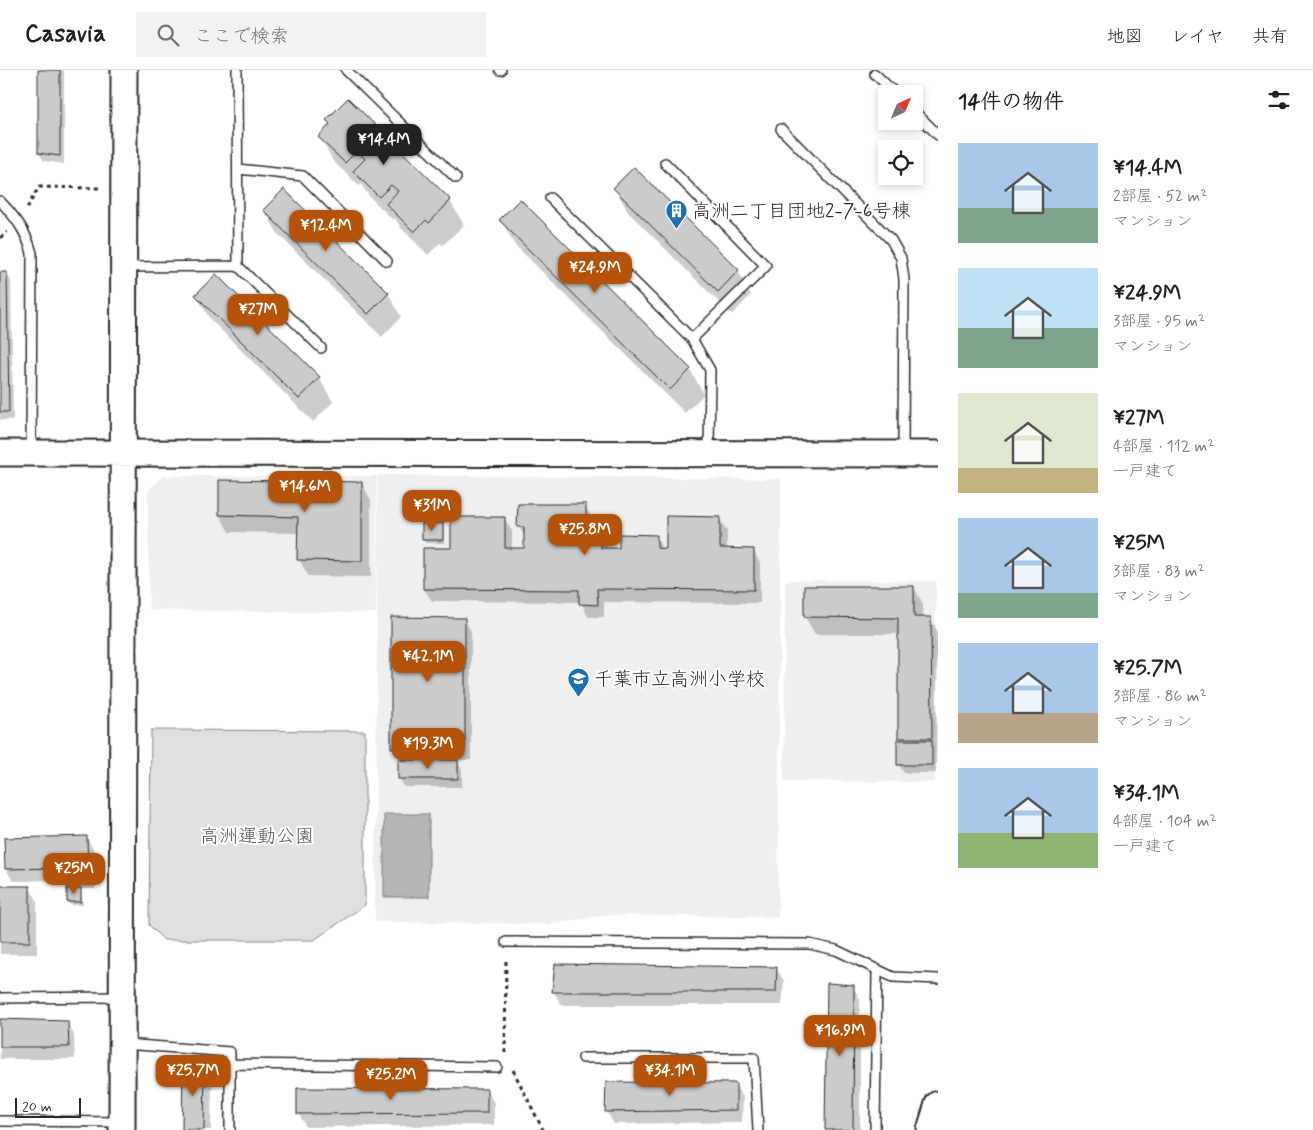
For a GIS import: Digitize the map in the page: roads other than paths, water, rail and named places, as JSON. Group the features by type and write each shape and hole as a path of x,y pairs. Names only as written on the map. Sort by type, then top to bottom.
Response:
{"street":[{"path":"122,1126 124,70"},
{"path":"0,453 938,454"},
{"path":"930,1130 938,1104"}],"lane":[{"path":"237,70 238,266"},
{"path":"346,70 456,178"},
{"path":"875,74 887,85"},
{"path":"923,120 938,135"},
{"path":"781,128 892,240 901,258 904,279 903,454"},
{"path":"665,163 766,266 692,339"},
{"path":"238,169 303,176 387,261"},
{"path":"550,198 692,339 710,370 709,453"},
{"path":"0,200 19,221 27,235 32,254 31,453"},
{"path":"123,267 238,266 321,348"},
{"path":"506,942 809,944 836,950 877,971 893,976 938,979"},
{"path":"875,1130 877,971"},
{"path":"0,998 122,998"},
{"path":"122,1044 230,1052 230,1130"},
{"path":"583,1058 754,1058 758,1130"},
{"path":"230,1064 497,1067"},
{"path":"0,1121 76,1126 122,1126"}],"place":[{"name":"高洲二丁目団地2-7-6号棟","path":"676,229"},
{"name":"千葉市立高洲小学校","path":"578,697"}],"park label":[{"name":"高洲運動公園","path":"257,835"}]}
